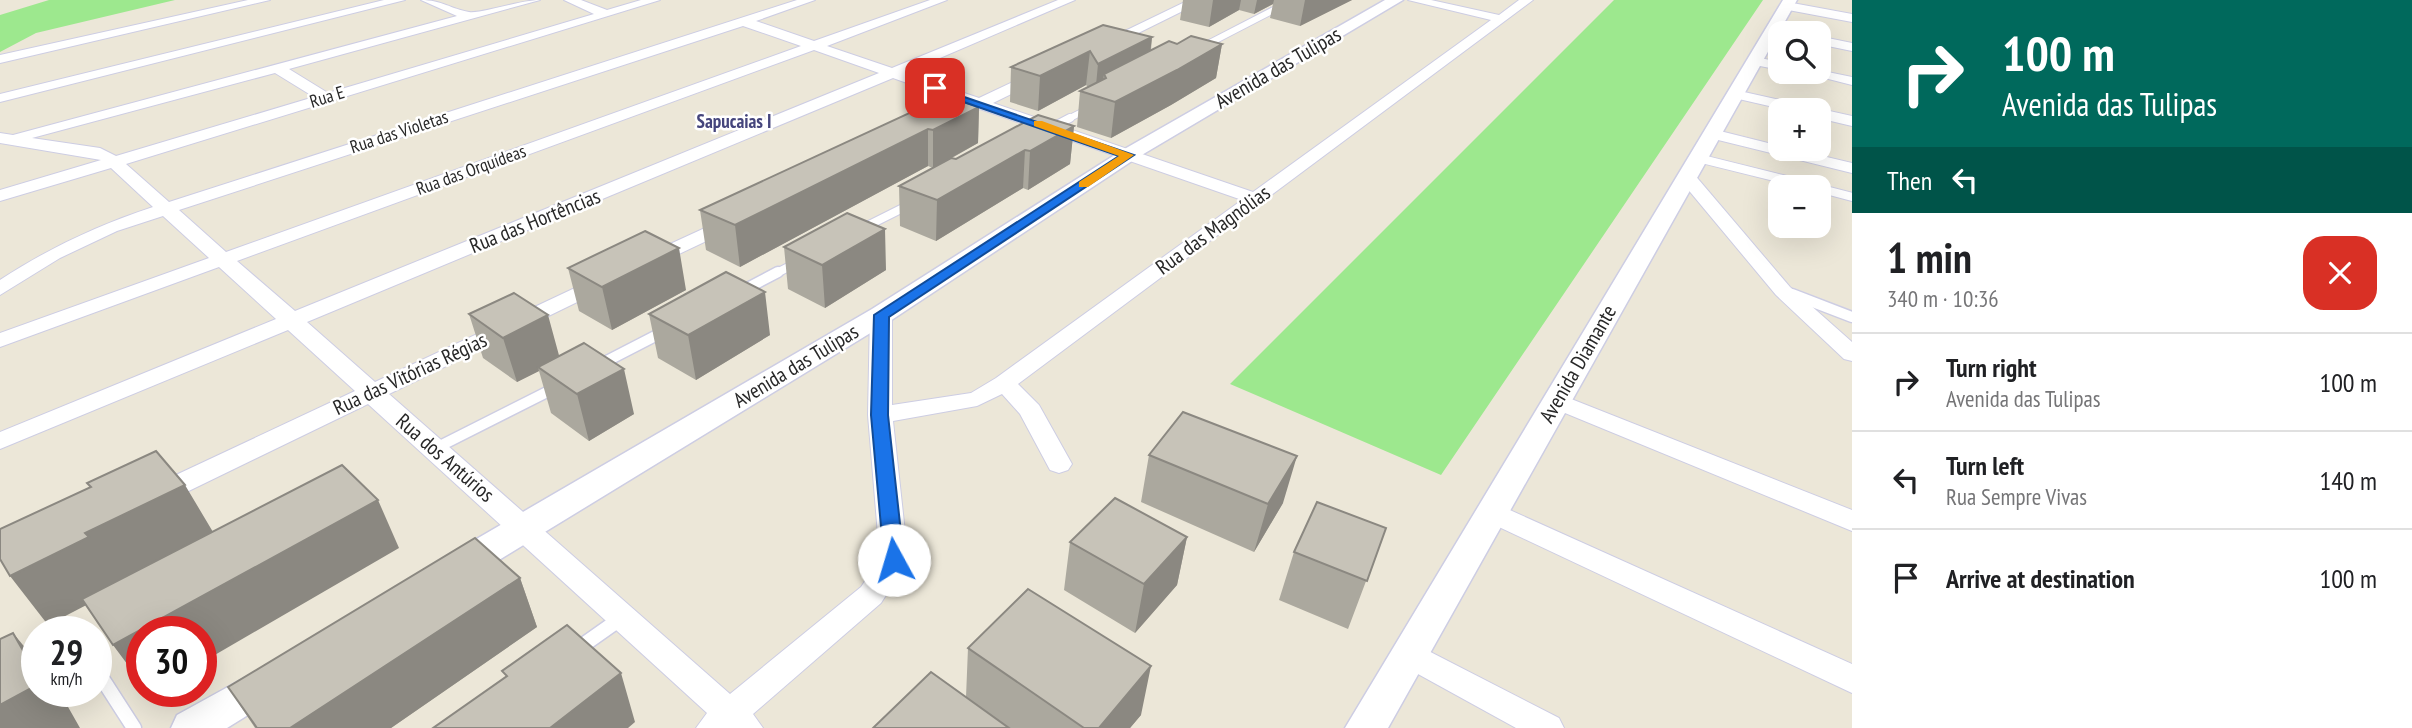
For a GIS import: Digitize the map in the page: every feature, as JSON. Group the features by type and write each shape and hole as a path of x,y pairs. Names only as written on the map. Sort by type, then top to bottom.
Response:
{"street":[{"path":"0,59 264,0"},
{"path":"0,98 399,0"},
{"path":"428,0 470,17"},
{"path":"3,139 279,69 534,0"},
{"path":"570,0 606,14"},
{"name":"Rua E","path":"0,195 654,0"},
{"name":"Rua das Violetas","path":"0,289 80,240 167,208 809,0"},
{"name":"Rua das Orquídeas","path":"0,340 941,0"},
{"name":"Rua das Hortências","path":"0,442 1069,0"},
{"path":"1089,52 1199,0"},
{"name":"Avenida das Tulipas","path":"430,585 881,315 1128,155 1396,0"},
{"path":"1414,0 1502,19"},
{"name":"Rua das Magnólias","path":"880,415 977,399 1004,383 1527,0"},
{"path":"1783,18 1852,18"},
{"name":"Avenida Diamante","path":"1366,728 1735,94 1767,63 1783,18"},
{"path":"742,21 979,103 1046,132 1128,155 1256,199"},
{"path":"1831,43 1852,47"},
{"path":"279,69 325,98"},
{"path":"930,127 1053,69"},
{"path":"1831,77 1852,81"},
{"path":"1735,94 1768,101"},
{"path":"1831,116 1852,121"},
{"path":"3,139 100,153 113,161"},
{"path":"1699,156 1852,168"},
{"path":"1699,156 1783,291 1852,354"},
{"name":"Rua dos Antúrios","path":"113,161 525,528 622,617 729,723"},
{"name":"Rua das Vitórias Régias","path":"136,504 744,216"},
{"path":"729,723 871,595 894,560 880,415 881,315"},
{"path":"1004,383 1030,410 1059,464"},
{"path":"1556,401 1852,521"},
{"path":"1492,512 1852,679"},
{"path":"1409,654 1547,728"},
{"path":"192,728 287,671"}],"lane":[{"path":"1194,52 1293,0"},
{"path":"1046,132 1095,105"},
{"path":"1699,156 1769,175"},
{"path":"1831,192 1852,197"},
{"path":"863,228 921,199"},
{"path":"726,299 808,257"},
{"path":"1783,291 1852,317"},
{"path":"594,368 678,324"},
{"path":"434,449 570,381"},
{"path":"567,657 622,617"},
{"path":"112,694 134,728"}],"green space":[{"path":"49,0 175,0 36,33 0,52 0,15"},
{"path":"1614,0 1763,0 1441,475 1230,384"}],"building":[{"path":"1103,25 1152,37 1098,64 1090,51 1040,76 1011,67"},
{"path":"1191,36 1222,44 1115,102 1080,91 1106,78 1104,74 1169,41 1177,44"},
{"path":"946,96 979,107 933,130 928,129 735,225 700,210"},
{"path":"1038,115 1074,126 1030,151 1025,150 937,200 899,186 951,158 956,159"},
{"path":"847,213 885,229 822,265 784,247"},
{"path":"645,231 679,248 602,287 568,268"},
{"path":"726,272 765,292 688,335 649,314"},
{"path":"514,293 548,315 503,338 469,314"},
{"path":"584,343 624,369 577,394 538,367"},
{"path":"1183,412 1297,456 1268,504 1149,455"},
{"path":"156,451 185,485 85,533 89,537 10,576 0,559 0,529 91,487 87,483"},
{"path":"342,465 378,500 166,616 126,616 126,638 113,645 112,616 93,616 82,599"},
{"path":"1115,498 1187,537 1144,584 1070,542"},
{"path":"1317,502 1386,528 1367,581 1294,552"},
{"path":"475,538 520,578 290,728 257,728 228,687"},
{"path":"1028,589 1151,666 1099,728 1084,728 968,648"},
{"path":"567,625 621,673 550,728 433,728 507,676 502,671"},
{"path":"13,633 21,647 21,694 0,705 0,639"},
{"path":"931,672 1009,728 873,728"}],"slow traffic":[{"path":"1038,124 1128,155 1084,184"}],"district":[{"name":"Sapucaias I","path":"734,121"}],"route":[{"path":"894,560 880,415 881,315 1128,155 935,88"}]}
